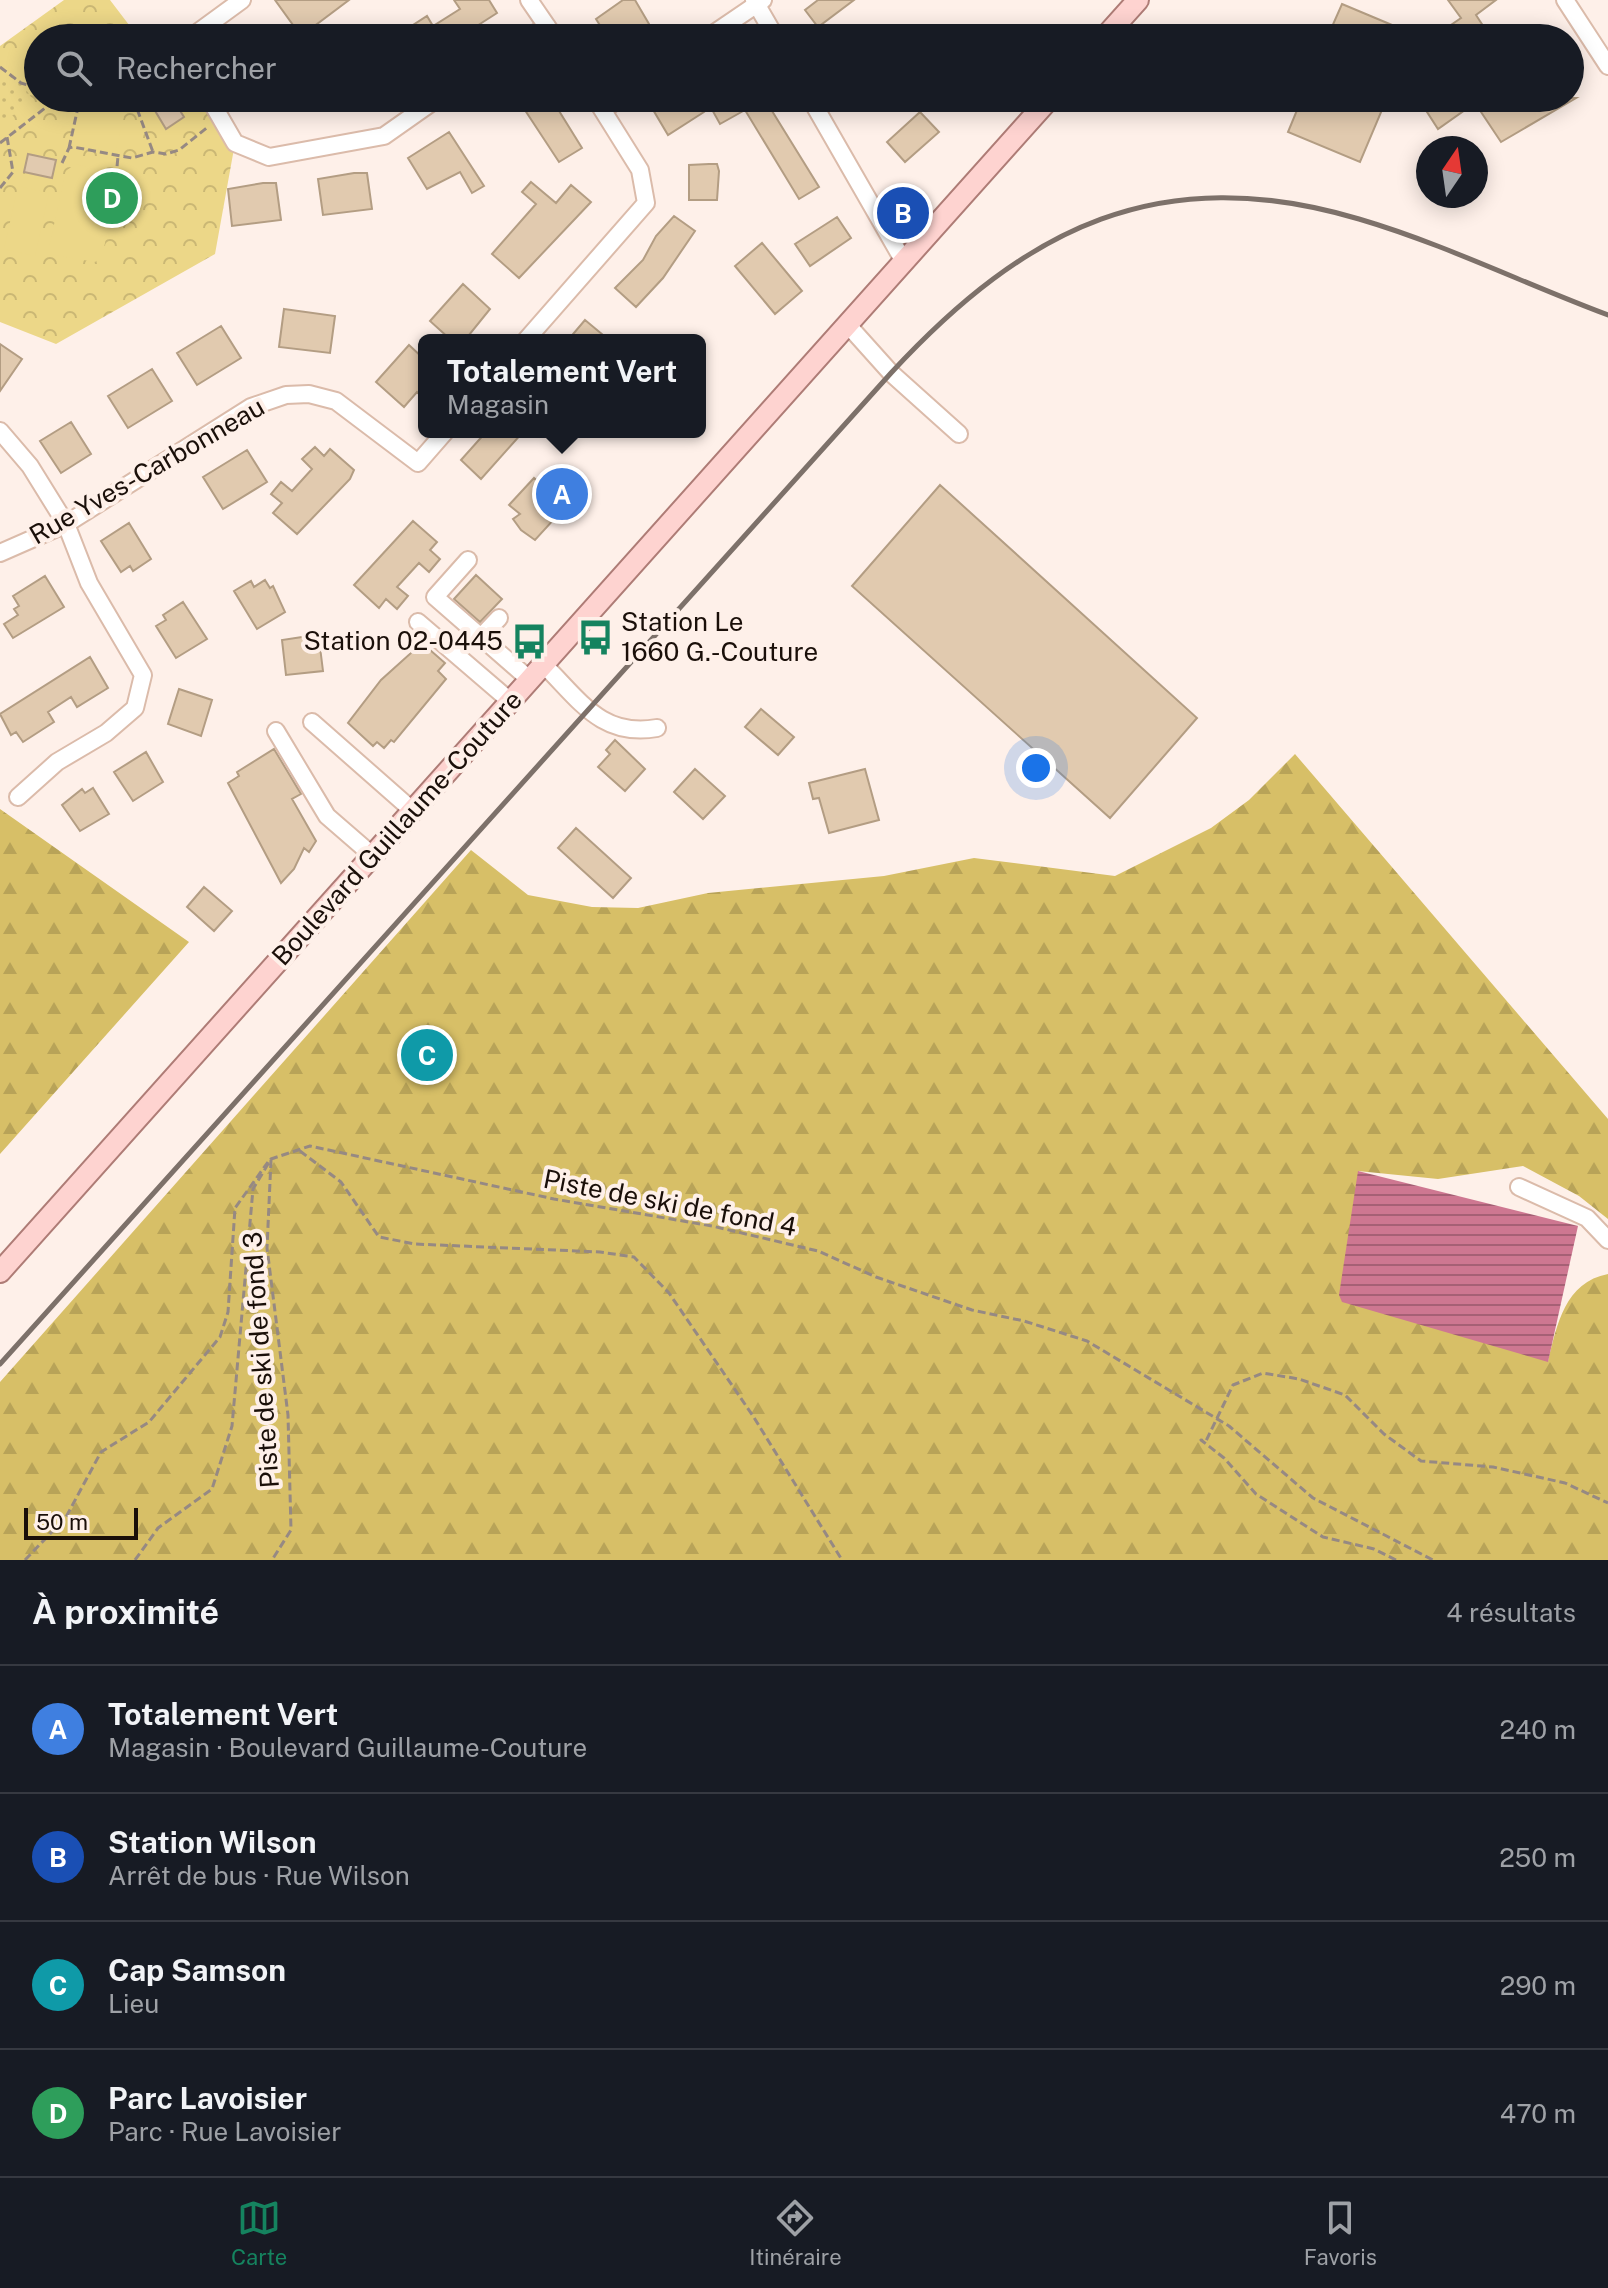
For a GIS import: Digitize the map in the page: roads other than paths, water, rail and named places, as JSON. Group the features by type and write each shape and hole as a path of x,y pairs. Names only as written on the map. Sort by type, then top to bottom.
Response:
{"main road":[{"path":"1117,24 1138,0"},
{"name":"Boulevard Guillaume-Couture","path":"0,1272 1037,112"}],"street":[{"path":"209,24 242,0"},
{"path":"529,0 546,24"},
{"path":"1565,0 1581,24"},
{"path":"727,24 758,2 769,24"},
{"path":"1584,29 1608,66"},
{"path":"217,112 235,143 269,157 384,136 418,112"},
{"path":"531,334 646,203 640,170 604,112"},
{"path":"818,112 903,260"},
{"path":"847,324 891,373 959,434"},
{"name":"Rue Yves-Carbonneau","path":"0,553 66,524 251,407 286,395 309,394 336,401 418,463 440,438"},
{"path":"0,431 30,466 66,524 89,583 143,675 135,708 106,733 57,762 18,797"},
{"path":"468,560 435,597 481,637 612,727 633,732 657,728"},
{"path":"481,637 499,618"},
{"path":"418,622 510,701"},
{"path":"312,722 412,810"},
{"path":"276,731 327,816 372,855"},
{"path":"1519,1187 1587,1218 1608,1240"}],"railway":[{"path":"0,1364 891,373 942,322 993,279 1046,245 1101,219 1159,203 1221,198 1287,203 1359,219 1453,252 1608,315"}],"place":[{"name":"Parc Lavoisier","path":"112,198"},
{"name":"Station Wilson","path":"903,213"},
{"name":"Totalement Vert","path":"562,494"},
{"name":"Station Le 1660 G.-Couture","path":"595,637"},
{"name":"Station 02-0445","path":"529,641"},
{"name":"Cap Samson","path":"427,1055"}]}
